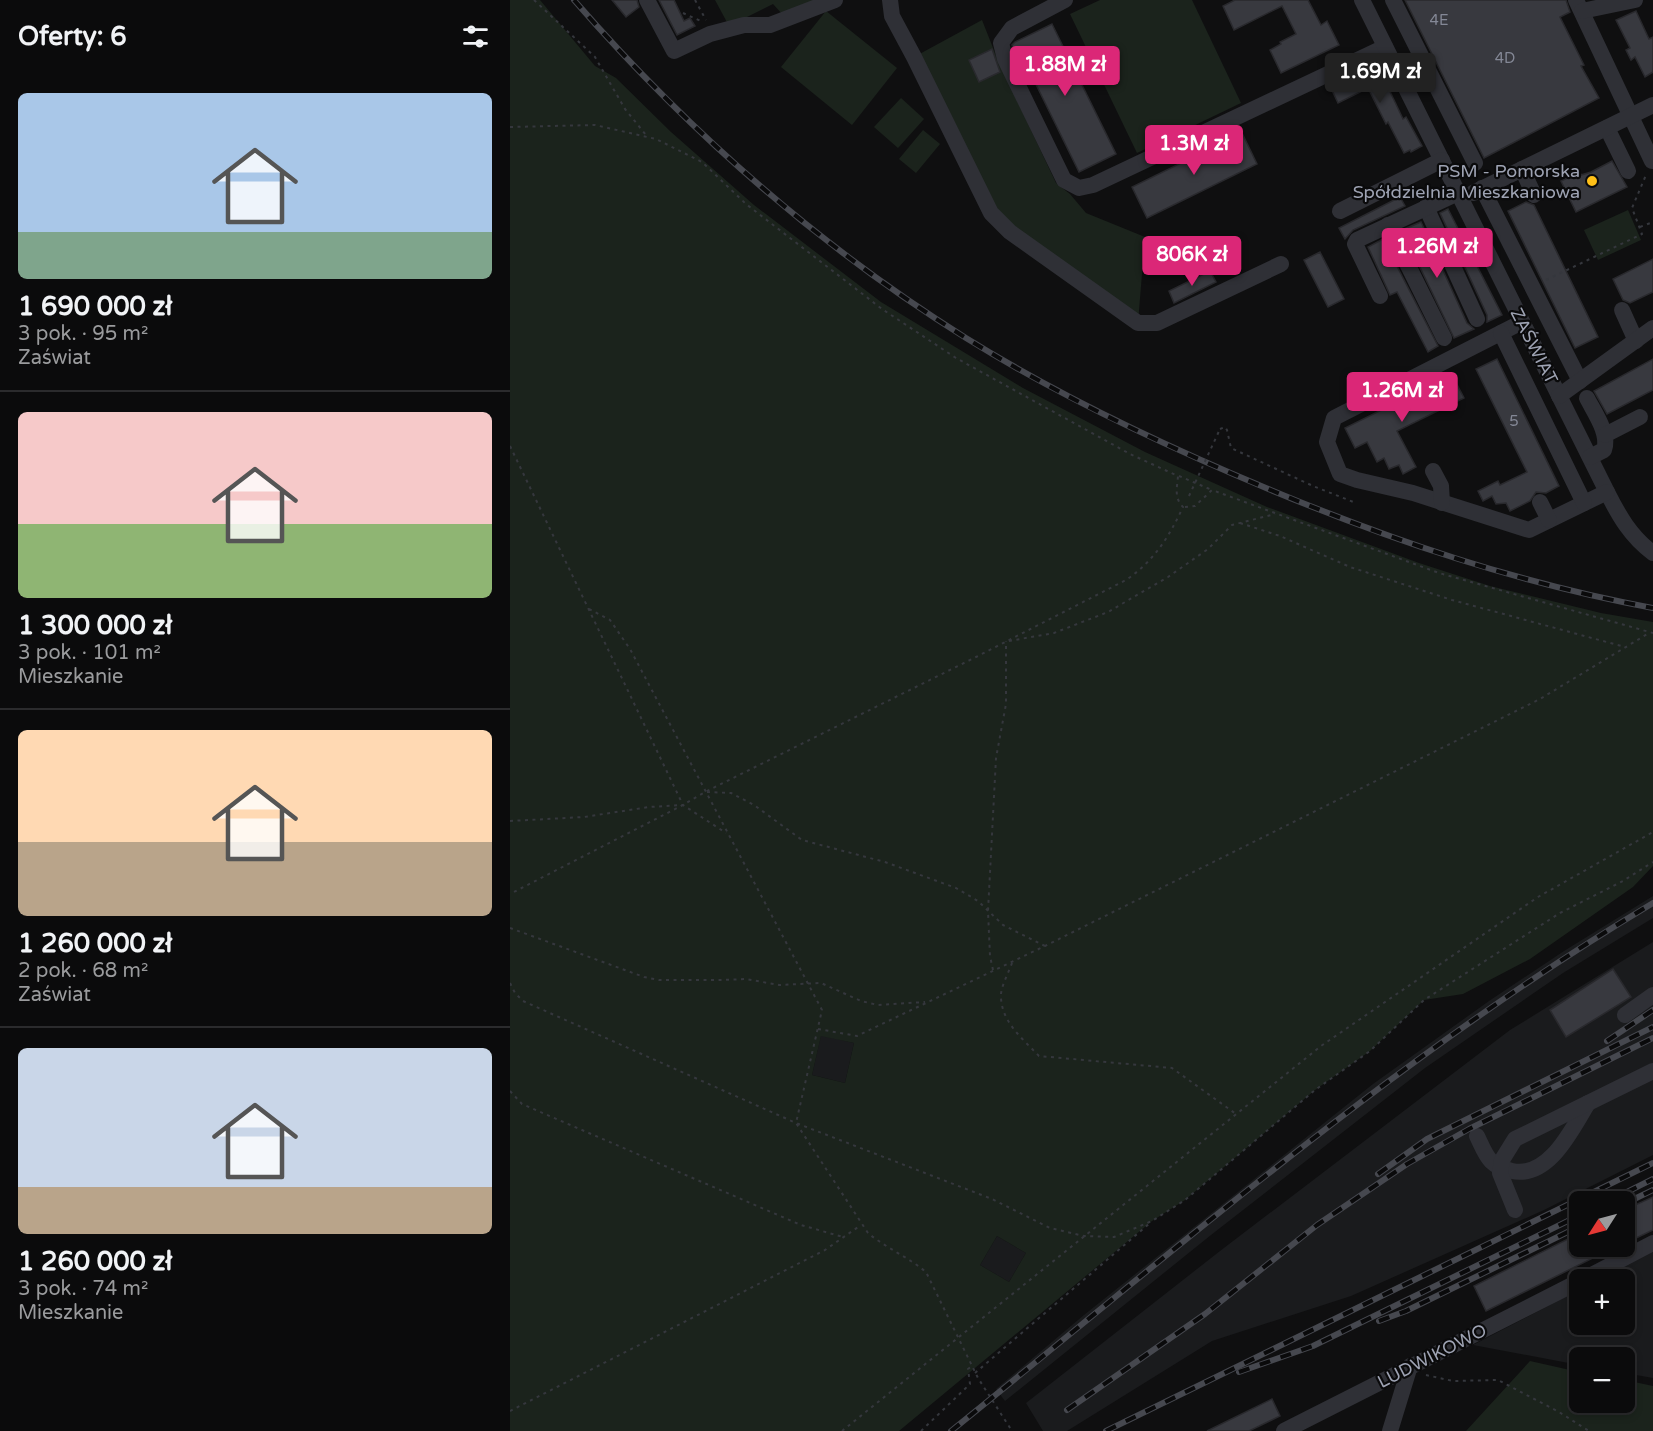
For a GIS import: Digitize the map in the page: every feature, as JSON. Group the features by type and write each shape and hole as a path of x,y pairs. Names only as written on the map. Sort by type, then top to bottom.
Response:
{"street":[{"path":"648,0 674,51 710,33 744,25 770,25 835,0"},
{"path":"890,0 892,16 991,213 1010,232 1138,323 1156,323 1281,264"},
{"path":"1065,0 1012,28 1001,43 1005,59 1064,180 1079,189 1094,185 1385,46"},
{"name":"ZAŚWIAT","path":"1362,0 1623,523 1653,554"},
{"path":"1393,0 1475,163"},
{"path":"1635,0 1579,5 1652,161"},
{"path":"1380,296 1355,244 1357,240 1426,207 1482,188 1653,105"},
{"path":"1606,128 1628,171"},
{"path":"1340,211 1438,154"},
{"path":"1522,169 1534,195"},
{"path":"1482,188 1580,381"},
{"path":"1426,207 1477,319"},
{"path":"1388,225 1444,338"},
{"path":"1622,310 1636,340"},
{"path":"1522,322 1334,418 1327,442 1340,474 1529,530 1607,492"},
{"name":"ZAŚWIAT","path":"1559,396 1653,328"},
{"path":"1501,333 1584,503"},
{"path":"1587,398 1607,444 1604,450 1590,457"},
{"path":"1605,435 1641,417"},
{"path":"1434,471 1441,486 1442,503"},
{"path":"1540,501 1549,520"},
{"path":"1625,1015 1653,995"},
{"path":"1515,1210 1500,1173 1502,1160 1515,1139 1653,1071"},
{"path":"1477,1136 1490,1160 1501,1169 1517,1172 1531,1171 1549,1159 1564,1141 1588,1103"},
{"name":"LUDWIKOWO","path":"1602,1269 1653,1243"},
{"name":"LUDWIKOWO","path":"1284,1431 1569,1286"},
{"path":"1390,1431 1410,1366"}],"path":[{"path":"534,0 595,57 625,109 647,137"},
{"path":"683,13 708,24 695,0"},
{"path":"510,127 594,125 656,139 702,162 746,204 882,309 956,358 1130,453 1178,476 1275,514 1439,573 1651,633"},
{"path":"1543,282 1642,234 1632,208 1652,161"},
{"path":"1640,227 1653,222"},
{"path":"1189,496 1220,429 1225,427 1231,448 1356,503"},
{"path":"510,446 683,805 727,834"},
{"path":"1178,476 1176,496 1177,501 1183,507 1195,506 1212,490"},
{"path":"510,894 705,792 1126,579 1142,568 1161,549 1183,507"},
{"path":"1006,641 1054,633 1108,612 1168,577 1208,549 1233,525 1275,514"},
{"path":"1240,523 1280,536 1350,567 1452,600 1625,647"},
{"path":"589,609 610,620 630,650 822,1010 796,1123 861,1225 884,1246 926,1272 975,1373 1012,1431"},
{"path":"818,1029 857,1036 1013,962 1540,699 1651,633"},
{"path":"994,971 990,956 988,911 996,758 1006,704 1006,641"},
{"path":"705,792 731,794 754,805 802,840 885,862 956,888 978,901 1003,925 1045,946"},
{"path":"510,821 584,817 649,807 683,805"},
{"path":"842,1431 1321,1046 1538,897 1653,832"},
{"path":"975,1373 1152,1221 1185,1200 1316,1090 1370,1051 1424,1000 1560,913 1623,881 1653,862"},
{"path":"510,928 659,980 723,981 746,978 779,985 821,983 861,1001 878,1005 928,1002"},
{"path":"1013,962 1001,992 1003,1014 1016,1032 1039,1056 1172,1068 1236,1114"},
{"path":"510,983 515,993 523,1001 796,1123 992,1199 1050,1228 1084,1236 1114,1237 1152,1221"},
{"path":"510,1091 522,1104 801,1225 843,1237"},
{"path":"510,1411 814,1256 861,1225"},
{"path":"921,1431 970,1384 968,1369 972,1366"},
{"path":"1410,1366 1428,1377 1453,1381 1498,1380 1559,1412 1589,1431"}],"shaded area":[{"path":"510,0 540,0 595,66 616,78 671,132 754,205 881,302 1023,388 1145,452 1267,507 1419,563 1490,586 1601,613 1653,622 1653,866 1633,887 1530,959 1463,994 1424,1000 1370,1051 1315,1090 1185,1200 1152,1221 899,1431 510,1431","holes":["821,1036 854,1043 845,1083 812,1075","997,1236 1026,1253 1009,1282 980,1265"]},
{"path":"715,0 816,0 783,15 773,4 729,26"},
{"path":"1100,0 1192,0 1241,103 1137,153 1070,14"},
{"path":"826,11 897,68 852,125 781,67"},
{"path":"982,20 997,58 1056,183 1070,194 1086,213 1145,237 1138,323 1010,232 914,57"},
{"path":"901,98 924,119 898,148 874,127"},
{"path":"923,130 940,144 916,173 899,159"},
{"path":"1628,210 1641,240 1598,260 1584,230"},
{"path":"1653,896 1653,918 1563,973 1425,1068 1211,1235 1005,1401 996,1389 1084,1315 1373,1084 1489,1001"},
{"path":"1653,942 1653,1155 1582,1191 1569,1191 1569,1197 1544,1210 1351,1296 1212,1341 1067,1431 1043,1431 1026,1403 1220,1251 1510,1030"},
{"path":"821,1035 854,1043 845,1083 812,1075"},
{"path":"997,1236 1026,1253 1009,1282 980,1265"},
{"path":"1653,1252 1653,1378 1635,1375 1635,1347 1569,1347 1569,1363 1473,1345 1569,1295 1569,1335 1635,1335 1635,1269 1620,1269"},
{"path":"1530,1361 1569,1370 1569,1413 1635,1413 1635,1382 1653,1386 1653,1431 1466,1431"}],"building":[{"path":"612,0 637,0 639,7 626,17"},
{"path":"659,0 674,0 684,21 690,18 695,26 677,35"},
{"path":"1235,0 1308,0 1321,25 1327,21 1339,45 1281,73 1270,50 1296,34 1282,6 1234,30 1223,6"},
{"path":"1405,0 1566,0 1570,12 1560,17 1584,65 1581,66 1599,98 1484,158"},
{"path":"1636,11 1649,39 1653,37 1653,72 1645,77 1635,57 1631,60 1626,50 1630,48 1616,20"},
{"path":"1052,24 1116,154 1079,172 1024,60 1019,63 1012,45"},
{"path":"992,49 1000,72 979,82 969,60"},
{"path":"1377,64 1403,119 1406,117 1422,146 1411,152 1410,150 1404,153 1368,88 1338,103 1331,88"},
{"path":"1242,133 1257,164 1147,218 1132,187"},
{"path":"1612,161 1627,187 1576,212 1561,181 1580,172 1581,175 1591,172"},
{"path":"1400,197 1405,206 1353,230 1345,239 1339,228"},
{"path":"1526,202 1534,205 1598,337 1575,348 1508,211"},
{"path":"1448,209 1502,315 1487,322 1487,315 1440,213"},
{"path":"1421,222 1467,323 1474,329 1454,338 1402,230"},
{"path":"1383,239 1438,346 1428,352 1397,292 1390,295 1368,247"},
{"path":"1320,252 1344,299 1328,307 1304,260"},
{"path":"1653,259 1653,292 1630,303 1623,300 1613,279"},
{"path":"1210,271 1216,282 1174,303 1169,291"},
{"path":"1497,359 1559,486 1546,493 1536,492 1530,501 1510,511 1506,503 1496,504 1492,496 1483,501 1478,491 1498,481 1500,485 1527,472 1476,369"},
{"path":"1653,359 1653,390 1607,414 1594,391"},
{"path":"1452,375 1464,398 1397,431 1416,467 1403,474 1399,465 1389,469 1384,458 1377,462 1367,442 1355,448 1345,428"},
{"path":"1613,969 1631,997 1566,1037 1550,1010"},
{"path":"1653,1197 1653,1230 1635,1239 1635,1205"},
{"path":"1569,1238 1569,1257 1595,1257 1486,1311 1474,1286"},
{"path":"1272,1399 1280,1416 1249,1431 1207,1431"}],"railway":[{"path":"574,0 663,95 758,184 859,265 1002,360 1113,419 1189,455 1361,526 1505,573 1653,608"},
{"path":"951,1431 1293,1154 1380,1087 1560,961 1653,903"},
{"path":"1607,1041 1653,1010"},
{"path":"1378,1174 1427,1139 1653,1027"},
{"path":"1067,1410 1205,1314 1317,1225 1407,1164 1469,1129 1653,1038"},
{"path":"1106,1431 1653,1163"},
{"path":"1629,1191 1653,1179"},
{"path":"1635,1199 1653,1190"},
{"path":"1239,1372 1313,1346 1569,1220"},
{"path":"1379,1321 1406,1311 1569,1231"}],"place":[{"name":"PSM - Pomorska Spółdzielnia Mieszkaniowa","path":"1592,181"}]}
